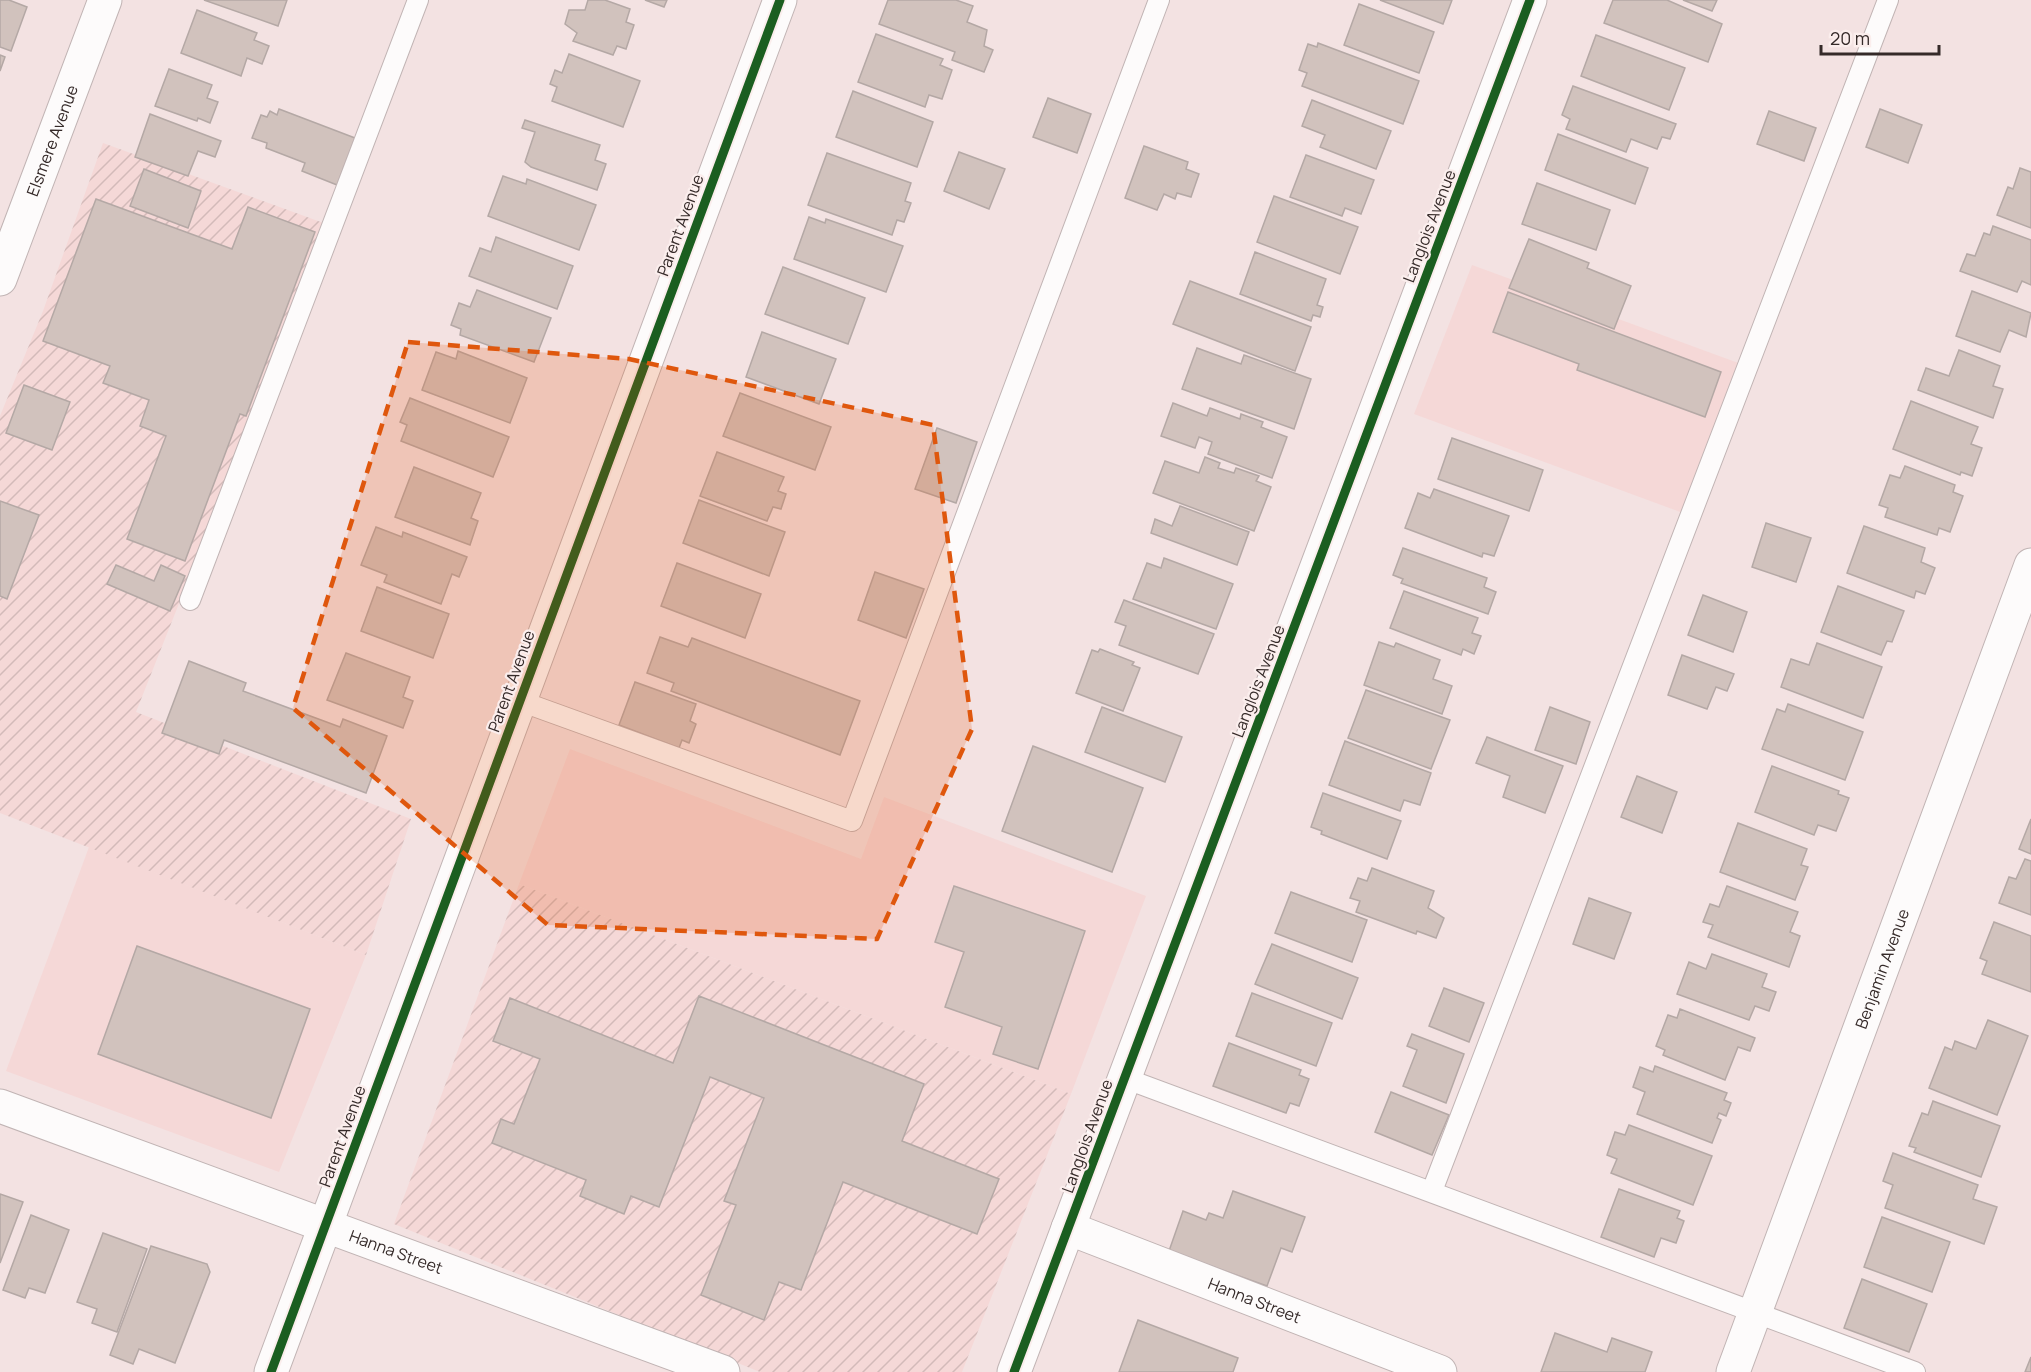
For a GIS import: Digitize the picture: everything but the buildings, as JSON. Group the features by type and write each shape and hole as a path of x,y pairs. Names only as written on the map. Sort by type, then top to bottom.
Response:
{"street":[{"name":"Elsmere Avenue","path":"0,279 105,0"},
{"name":"Parent Avenue","path":"271,1372 780,0"},
{"name":"Langlois Avenue","path":"1014,1372 1530,0"},
{"name":"Benjamin Avenue","path":"1732,1372 2031,565"},
{"name":"Hanna Street","path":"0,1106 324,1226 665,1362 723,1372"},
{"name":"Hanna Street","path":"1068,1228 1440,1372"}],"lane":[{"path":"190,600 418,0"},
{"path":"520,701 852,821 1159,0"},
{"path":"1432,1191 1888,0"},
{"path":"1124,1078 1915,1372"}],"highlighted area":[{"path":"408,342 629,359 933,425 972,729 877,939 548,925 293,708"}],"shaded area":[{"path":"103,143 329,225 136,712 411,819 366,955 0,813 0,416 43,311"},
{"path":"1472,265 1741,364 1683,513 1414,414"},
{"path":"570,749 861,859 884,797 1146,896 1071,1094 519,884"},
{"path":"89,847 366,955 279,1172 6,1071"},
{"path":"519,884 1071,1094 962,1372 760,1372 394,1224"}],"cycle path":[{"path":"271,1372 780,0"},
{"path":"1014,1372 1530,0"}]}
